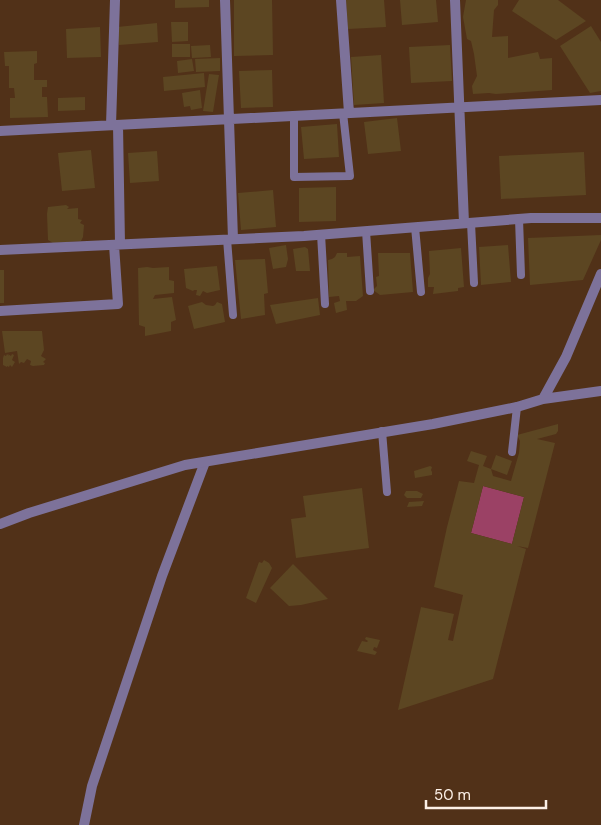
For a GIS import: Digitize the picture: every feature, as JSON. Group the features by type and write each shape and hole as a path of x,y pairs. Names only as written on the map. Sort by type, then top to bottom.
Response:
{"street":[{"path":"0,311 118,304 115,0"},
{"path":"225,0 229,118 230,239"},
{"path":"341,0 346,113"},
{"path":"455,0 468,223"},
{"path":"0,131 601,100"},
{"path":"0,250 321,234 519,219 601,218"},
{"path":"543,399 566,357 601,274"},
{"path":"0,524 29,513 185,465 433,424 517,407 543,399 601,390"},
{"path":"84,825 92,786 162,576 205,462"}],"lane":[{"path":"294,115 294,177 350,176 346,113"},
{"path":"519,219 521,275"},
{"path":"468,223 474,283"},
{"path":"415,227 421,292"},
{"path":"366,231 370,291"},
{"path":"321,234 325,304"},
{"path":"230,239 233,315"},
{"path":"512,452 517,407"},
{"path":"382,431 387,492"}],"shaded area":[{"path":"483,486 524,497 512,544 471,533"}],"building":[{"path":"175,0 209,0 209,7 175,8"},
{"path":"234,0 272,0 273,55 234,56"},
{"path":"346,0 384,0 386,27 348,29"},
{"path":"400,0 436,0 438,22 402,25"},
{"path":"466,0 498,0 498,5 494,10 492,37 508,36 508,58 538,52 540,59 552,58 552,90 473,94 472,86 477,76 471,41 467,39 463,17"},
{"path":"519,0 558,0 586,21 556,40 512,11"},
{"path":"171,22 188,22 188,41 172,42"},
{"path":"157,23 158,42 119,45 117,27"},
{"path":"591,26 601,42 601,91 590,93 560,46"},
{"path":"100,27 101,57 67,58 66,29"},
{"path":"172,44 190,44 190,57 172,57"},
{"path":"210,45 211,57 192,58 191,46"},
{"path":"450,45 452,81 411,83 409,47"},
{"path":"37,51 37,63 34,64 34,80 47,80 47,87 42,87 42,97 47,97 48,117 10,118 10,98 15,98 14,88 9,88 9,66 5,66 4,52"},
{"path":"381,55 384,103 354,105 351,57"},
{"path":"220,58 220,71 196,72 195,59"},
{"path":"192,59 194,71 178,73 177,61"},
{"path":"272,70 273,107 241,108 239,71"},
{"path":"204,73 205,87 164,91 163,77"},
{"path":"209,74 219,75 213,112 203,111"},
{"path":"200,90 202,108 191,110 190,106 184,107 182,93"},
{"path":"85,97 85,110 58,111 58,98"},
{"path":"397,118 401,151 368,154 364,122"},
{"path":"337,124 339,157 304,159 301,127"},
{"path":"91,150 95,188 62,191 58,153"},
{"path":"157,151 159,181 130,183 128,153"},
{"path":"584,152 586,195 501,199 499,156"},
{"path":"336,187 336,221 299,222 299,188"},
{"path":"273,190 276,227 241,230 238,193"},
{"path":"66,205 69,207 67,209 78,208 78,219 82,220 80,223 84,225 83,237 81,241 53,243 48,240 48,207"},
{"path":"601,235 601,240 583,280 530,285 528,238"},
{"path":"286,245 288,259 286,267 273,269 269,248"},
{"path":"508,245 511,282 481,285 479,247"},
{"path":"305,247 308,249 310,271 296,271 293,249"},
{"path":"461,248 464,287 458,288 458,291 433,294 434,287 428,287 430,274 429,251"},
{"path":"337,253 347,253 347,257 360,256 363,296 356,301 346,301 347,310 336,313 334,303 340,301 339,296 329,297 328,260 335,257"},
{"path":"378,253 410,253 413,292 380,295 373,290 377,286 376,277 379,276"},
{"path":"265,259 268,293 264,294 265,315 241,319 235,260"},
{"path":"217,266 220,290 207,293 203,291 200,296 196,295 197,290 193,291 186,288 184,269"},
{"path":"169,267 169,280 174,281 174,293 155,295 153,299 172,297 176,320 171,322 171,331 145,336 145,327 139,325 138,268"},
{"path":"0,270 4,270 4,303 0,303"},
{"path":"318,298 320,315 276,324 270,305"},
{"path":"202,302 213,306 217,302 222,304 225,322 194,329 188,306"},
{"path":"2,331 42,331 44,350 41,356 46,359 43,362 45,363 44,365 30,365 31,361 27,359 24,363 21,362 19,364 17,351 5,353"},
{"path":"7,354 9,356 8,354 14,355 12,360 15,362 12,367 10,365 7,367 3,365 4,355 6,356"},
{"path":"558,424 556,434 537,439 555,443 528,548 517,546 526,549 493,679 398,710 421,607 454,614 448,640 453,641 463,595 434,587 459,481 474,483 479,465 467,461 471,451 487,456 483,466 491,469 493,476 511,481 519,453 520,441 517,435","holes":["483,486 524,497 512,544 471,533"]},
{"path":"496,455 512,461 507,475 491,469"},
{"path":"432,467 432,475 415,478 414,471"},
{"path":"362,488 369,548 296,558 291,519 306,517 303,496"},
{"path":"406,491 417,491 423,494 421,498 407,498 404,495"},
{"path":"424,501 422,506 407,507 409,502"},
{"path":"264,560 272,568 256,603 246,598 259,562 262,563"},
{"path":"293,564 328,599 289,606 270,588"},
{"path":"366,637 380,640 377,648 374,647 373,650 377,652 375,655 357,651 362,641 368,641 365,639"}]}
